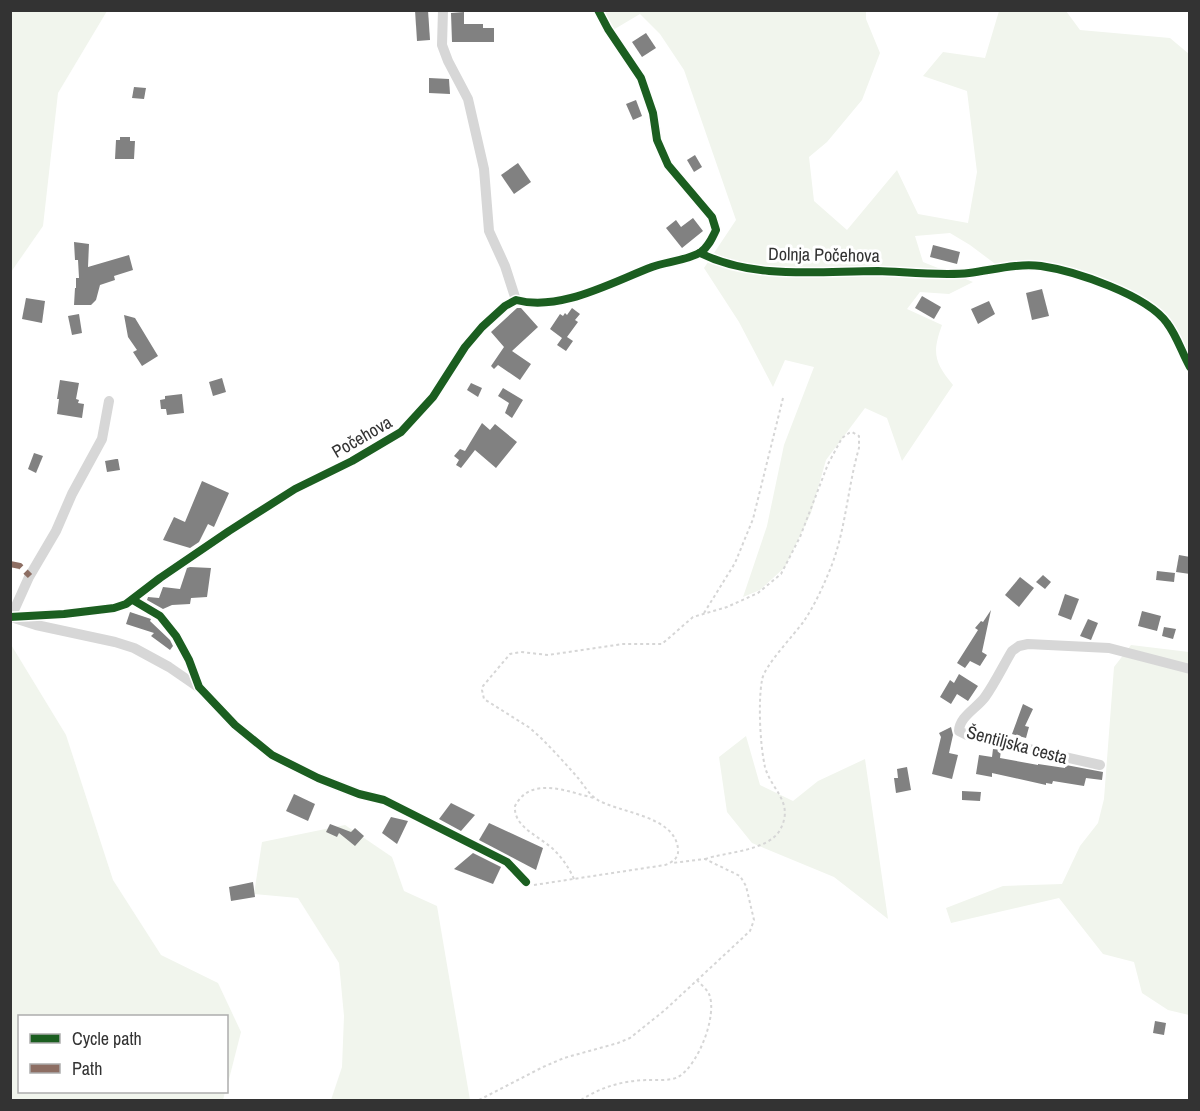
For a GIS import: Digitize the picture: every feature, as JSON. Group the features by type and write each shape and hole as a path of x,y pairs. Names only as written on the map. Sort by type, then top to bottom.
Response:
{"street":[{"path":"443,10 442,45 468,99 484,168 489,231 505,266 516,300 526,303 567,299 608,286 652,267 700,253 711,242 716,230 712,217 668,165 657,140 653,113 640,78 598,10"},
{"name":"Dolnja Počehova","path":"700,253 737,266 810,273 875,271 968,273 998,267 1040,266 1084,277 1139,298 1167,322 1190,367"},
{"name":"Počehova","path":"11,617 114,608 133,600 160,578 229,531 296,489 352,461 401,432 433,397 476,333 505,306 516,300"},
{"path":"109,401 102,439 11,617 36,626 134,648 199,687 235,725 272,755 318,778 360,794 384,800 507,862 526,882"},
{"path":"133,600 160,616 176,636 189,660 199,687"},
{"name":"Šentiljska cesta","path":"1100,765 967,735 959,731 959,728 985,697 1012,651 1019,646 1109,648 1190,669"}],"path":[{"path":"704,613 735,562 753,519 783,398"},
{"path":"526,882 540,885 705,859 760,846 777,834 784,813 783,802 768,776 762,749 762,681 768,668 804,620 829,572 843,528 860,436 849,433 835,449 793,553 781,574 758,593 686,622 667,642 662,644 623,644 548,655 520,652 510,654 483,686 484,699 530,728 596,799"},
{"path":"574,879 568,867 553,849 518,820 515,806 520,797 543,788 565,790 641,815 672,834 679,854 672,863"},
{"path":"478,1101 564,1058 630,1038 665,1010 750,931 754,920 746,886 740,876 705,859"},
{"path":"581,1101 592,1093 614,1084 673,1078 681,1075 687,1069 702,1046 711,1009 710,995 697,980"}],"shaded area":[{"path":"11,10 107,11 58,93 43,226 11,272"},
{"path":"604,11 866,11 866,19 880,53 862,100 827,142 809,157 814,201 847,230 897,170 918,214 968,223 977,172 967,91 923,76 943,52 985,58 999,11 1066,11 1080,30 1170,38 1189,54 1189,362 1169,320 1084,275 998,266 950,233 915,236 923,262 973,282 949,294 920,292 907,309 942,325 937,343 937,357 942,370 953,385 902,461 887,418 865,408 826,460 811,513 785,567 760,590 743,597 767,526 784,445 814,367 785,360 773,387 739,322 704,268 736,220 684,70 660,34 640,14 613,30"},
{"path":"10,643 66,735 113,880 161,955 218,983 241,1032 228,1083 228,1015 18,1015 18,1093 225,1093 223,1100 11,1100"},
{"path":"1131,645 1189,652 1189,1015 1168,1010 1142,993 1134,962 1103,954 1059,898 951,923 946,908 1003,886 1062,884 1080,846 1098,823 1104,799 1114,667"},
{"path":"746,736 760,785 793,801 818,781 865,759 888,919 834,877 752,843 727,812 719,757"},
{"path":"345,825 392,857 404,891 437,906 470,1100 331,1100 342,1067 344,1016 339,963 298,898 254,894 262,842"}],"building":[{"path":"415,10 428,10 430,40 417,41"},
{"path":"464,12 464,24 483,24 483,28 494,28 494,42 452,42 451,13"},
{"path":"646,33 656,48 642,57 632,42"},
{"path":"429,78 449,79 450,94 429,93"},
{"path":"134,87 146,88 144,99 132,98"},
{"path":"636,100 642,116 633,120 626,104"},
{"path":"120,137 130,137 130,141 135,141 134,159 115,159 116,140 120,140"},
{"path":"695,155 702,167 694,172 687,160"},
{"path":"518,163 531,182 514,194 501,175"},
{"path":"693,218 703,231 682,248 666,228 676,220 681,227"},
{"path":"74,242 89,244 88,267 129,255 133,270 114,276 115,280 100,285 96,300 91,305 74,305 76,278 79,278"},
{"path":"933,245 960,252 957,264 930,257"},
{"path":"1042,289 1049,316 1032,320 1026,293"},
{"path":"922,296 941,307 934,319 915,308"},
{"path":"26,298 45,301 42,323 22,319"},
{"path":"989,301 995,314 978,324 971,309"},
{"path":"517,308 521,308 538,327 512,351 531,364 520,380 498,365 494,369 491,366 504,347 491,332"},
{"path":"572,308 580,314 575,320 578,322 567,337 573,341 566,351 557,345 562,338 550,329 560,314 567,315"},
{"path":"79,314 82,333 72,335 68,316"},
{"path":"124,315 135,318 158,356 142,366 133,352 137,350 128,337"},
{"path":"222,378 226,392 213,396 209,382"},
{"path":"60,380 79,383 76,399 79,400 78,403 84,404 82,418 57,414"},
{"path":"471,383 482,388 478,397 467,390"},
{"path":"503,388 523,400 512,418 505,413 509,403 498,396"},
{"path":"182,394 184,413 167,415 166,409 161,409 160,400 165,399 165,396"},
{"path":"482,423 490,430 495,424 517,442 496,468 475,450 461,468 456,465 459,460 454,456 460,449 465,451"},
{"path":"34,453 43,456 36,473 28,469"},
{"path":"118,459 120,470 107,472 105,461"},
{"path":"202,481 229,493 214,527 208,524 199,542 190,548 163,540 174,517 185,522"},
{"path":"1179,555 1190,557 1190,574 1176,572"},
{"path":"187,568 211,568 207,597 191,598 190,604 172,605 163,609 147,600 148,597 159,598 163,587 180,589"},
{"path":"1157,571 1175,573 1174,582 1156,580"},
{"path":"1043,575 1051,582 1045,589 1036,582"},
{"path":"1020,577 1034,588 1019,607 1005,595"},
{"path":"1065,594 1079,599 1071,620 1058,615"},
{"path":"991,610 982,652 987,655 980,666 970,661 965,668 957,663 978,630 975,628 981,621 983,622"},
{"path":"1142,611 1161,616 1157,631 1138,626"},
{"path":"130,612 151,619 150,621 170,640 173,646 170,650 151,636 154,633 126,624"},
{"path":"1088,619 1098,623 1091,640 1080,636"},
{"path":"1164,627 1176,629 1173,639 1162,636"},
{"path":"959,674 978,686 968,701 957,694 951,704 940,697 950,680 954,683"},
{"path":"1023,704 1033,709 1025,726 1029,727 1026,738 1012,734"},
{"path":"951,727 953,735 949,753 958,755 952,779 932,774 941,737 939,733"},
{"path":"993,749 1001,750 1000,758 1065,768 1066,765 1103,772 1102,780 1086,778 1084,786 1053,781 1052,784 1046,783 1046,785 992,773 992,777 976,774 979,755 992,757"},
{"path":"907,767 911,790 896,793 894,778 898,778 897,769"},
{"path":"962,791 981,792 980,801 962,800"},
{"path":"294,794 315,804 308,821 286,811"},
{"path":"451,803 475,815 461,831 439,819"},
{"path":"391,817 408,821 397,844 382,833"},
{"path":"489,823 543,848 536,870 479,840"},
{"path":"330,824 351,832 355,828 364,836 355,846 339,833 337,837 326,832"},
{"path":"473,853 501,867 493,884 454,869"},
{"path":"253,882 255,897 231,901 229,887"},
{"path":"1155,1021 1166,1023 1164,1035 1153,1033"}],"marked path":[{"path":"10,564 20,566 30,576"}],"cycle path":[{"path":"10,617 64,614 114,608 126,604 229,531 295,489 352,461 401,432 433,397 465,347 482,327 505,306 516,300 533,303 568,299 652,267 696,255 704,250 716,230 712,217 668,165 657,140 653,113 641,78 598,10"},
{"path":"700,253 721,262 764,271 878,271 948,274 1023,265 1055,269 1091,279 1144,303 1171,328 1190,367"},
{"path":"133,600 160,616 176,636 189,660 199,687 235,725 272,755 318,778 359,794 384,800 507,862 526,882"}]}
